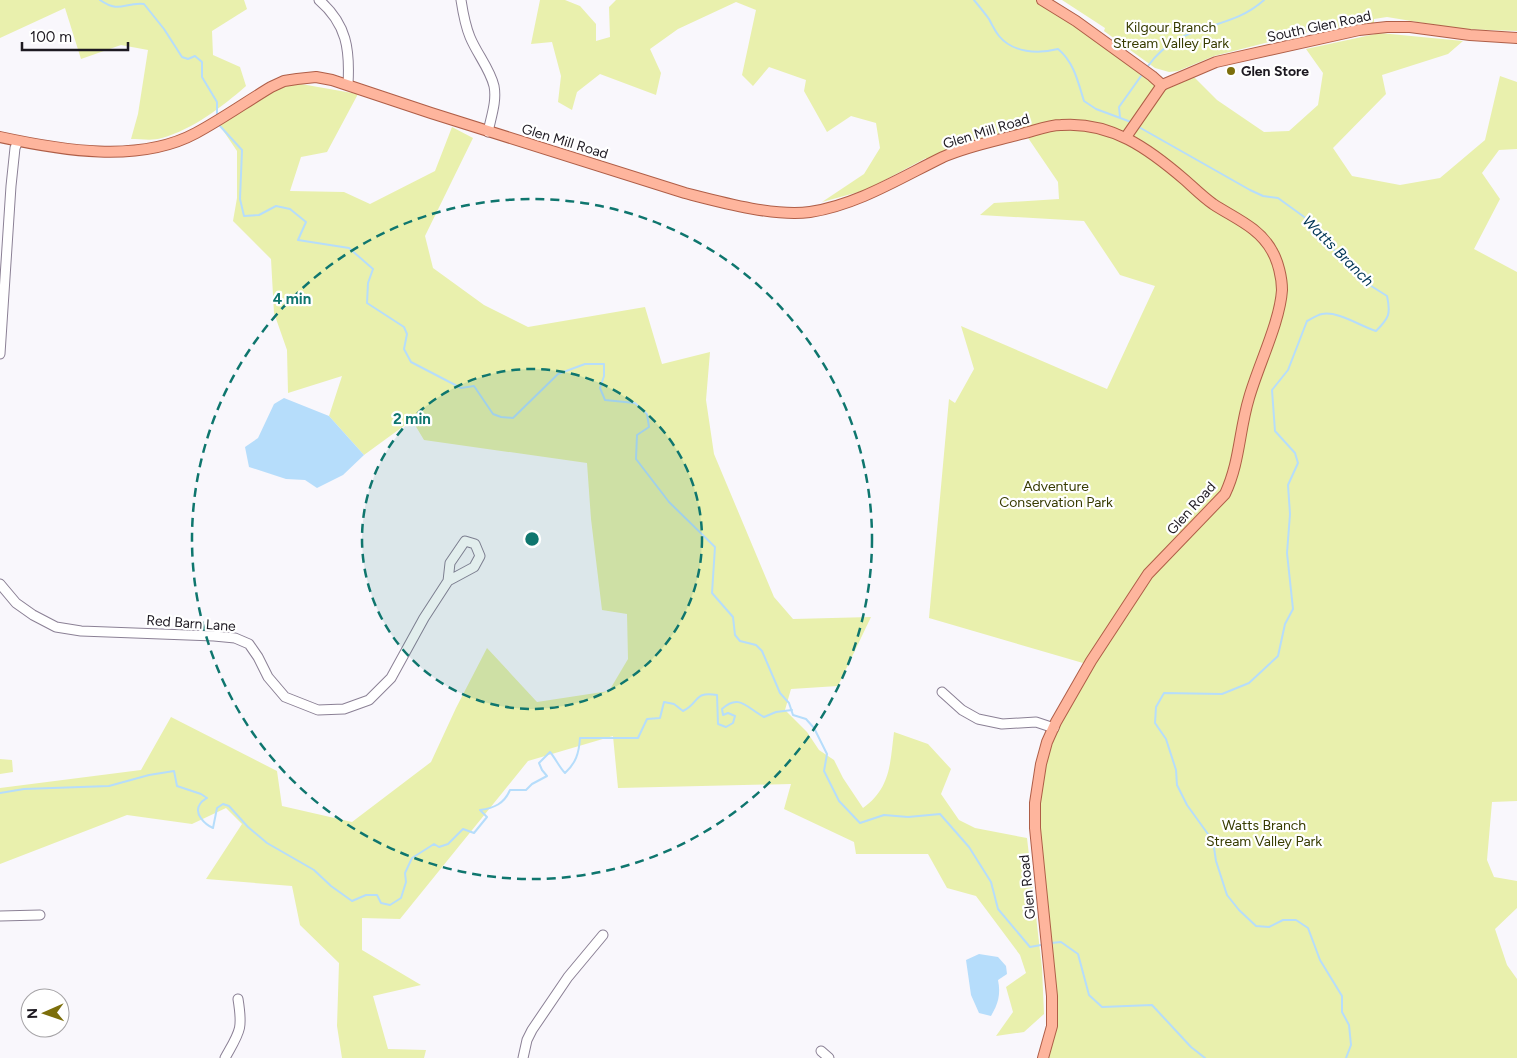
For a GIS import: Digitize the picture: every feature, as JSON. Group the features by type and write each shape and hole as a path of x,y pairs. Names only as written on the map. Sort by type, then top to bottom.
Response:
{"main road":[{"path":"1042,0 1076,21 1152,76 1162,86 1128,133"},
{"name":"South Glen Road","path":"1162,86 1216,62 1359,30 1410,27 1470,35 1517,38"},
{"name":"Glen Mill Road","path":"0,137 47,147 91,151 126,151 151,148 195,134 284,81 316,77 348,84 488,132 685,193 719,202 779,212 798,213 832,207 858,198 966,148 1058,125 1095,126 1128,133"},
{"name":"Glen Road","path":"1043,1058 1052,1026 1052,996 1035,828 1035,802 1041,764 1047,742 1092,661 1148,574 1225,494 1233,477 1248,400 1279,309 1282,289 1274,253 1264,238 1248,225 1212,203 1128,133"}],"street":[{"path":"319,0 340,24 350,60 348,84"},
{"path":"461,0 465,23 494,87 495,99 488,132"},
{"path":"0,354 11,186 18,141"},
{"name":"Red Barn Lane","path":"0,584 16,604 56,627 82,631 235,638 249,644 268,677 285,697 318,710 344,709 369,700 391,678 424,618 448,580"},
{"path":"942,692 962,710 978,719 1002,724 1036,722 1054,728"},
{"path":"0,916 40,915"},
{"path":"522,1058 532,1030 568,977 603,935"},
{"path":"225,1058 239,1034 242,1022 238,999"},
{"path":"821,1051 829,1058"}],"green space":[{"path":"0,0 244,0 247,9 212,31 213,55 240,67 246,86 227,102 185,129 158,139 131,139 138,114 148,50 121,45 81,59 65,8 0,38"},
{"name":"Watts Branch Stream Valley Park","path":"540,0 565,0 580,6 596,24 596,41 610,37 609,7 616,0 1042,0 1162,85 1190,73 1217,100 1264,132 1289,131 1318,105 1323,73 1306,49 1380,33 1463,41 1448,54 1382,75 1386,94 1333,148 1352,176 1400,185 1440,178 1485,140 1500,76 1517,82 1517,149 1499,150 1482,173 1500,199 1474,249 1517,272 1517,801 1492,802 1487,860 1494,877 1517,881 1517,908 1495,929 1507,965 1517,979 1517,1058 1043,1058 1052,1026 1038,886 1029,819 1036,779 1047,742 1149,566 1083,663 929,618 949,399 955,403 974,369 961,326 1107,389 1155,286 1120,275 1084,221 980,215 994,203 1059,199 1058,182 1024,132 926,163 926,158 866,190 822,202 864,174 880,148 876,123 851,116 827,132 804,91 806,80 769,67 753,86 742,75 756,10 736,2 678,29 650,49 661,73 656,95 600,74 577,92 572,110 558,102 561,76 552,42 531,44"},
{"name":"Kilgour Branch Stream Valley Park","path":"1062,0 1517,0 1517,31 1460,29 1387,17 1374,19 1374,23 1337,28 1336,25 1214,56 1178,71 1169,72 1155,68 1104,31 1105,28"},
{"path":"284,81 358,94 327,152 301,157 290,191 344,192 370,204 435,171 452,127 473,138 425,236 433,268 484,305 528,327 645,307 662,364 710,352 706,400 714,454 774,597 793,619 871,617 838,686 791,689 785,710 807,732 819,750 834,760 843,778 863,808 879,792 884,783 890,764 894,732 928,744 951,769 941,794 959,820 975,828 1027,838 1042,968 1044,1014 1024,1032 996,1036 1013,1012 1006,987 1026,973 1020,955 976,896 947,888 928,854 856,854 854,842 784,809 791,784 618,788 613,736 528,761 400,919 362,918 362,950 421,985 373,996 388,1049 426,1050 424,1058 342,1058 337,1026 339,963 300,925 292,886 206,879 242,824 226,808 192,824 127,815 0,864 0,788 141,770 171,717 277,771 282,806 352,822 431,762 487,648 537,702 609,691 628,659 627,614 602,610 591,519 587,463 424,440 412,420 364,455 329,416 342,376 288,393 287,350 274,313 271,259 233,221 237,198 237,151 216,120"},
{"path":"0,759 12,760 13,772 0,774"}],"water":[{"path":"284,398 329,416 364,455 343,475 317,488 305,480 286,479 249,467 245,447 258,438 274,404"},
{"path":"979,954 998,957 1006,966 1007,974 998,980 998,999 991,1016 979,1013 971,995 966,960"}],"waterway":[{"path":"100,0 117,7 144,4 164,29 182,57 188,59 195,56 202,62 202,77 217,102 217,114"},
{"name":"Watts Branch","path":"974,0 1005,42 1026,51 1058,49 1072,66 1084,101 1096,109 1131,122"},
{"path":"1148,66 1161,51 1175,41 1235,18 1264,0"},
{"path":"1120,117 1119,107 1141,76"},
{"path":"220,126 242,150 240,199 244,216 259,215 276,206 290,209 306,222 298,240 349,248 373,269 368,283 367,303 404,327 407,334 404,349 411,362 461,388 474,386 493,414 513,418 558,374 585,364 604,364 604,376 600,388 605,400 635,403 647,414 649,427 637,435 636,459 669,502 715,547 712,593 733,617 735,635 740,641 756,645 762,651 780,693 789,703 793,715 806,719 814,728 827,754 824,771 839,801 860,823 884,815 908,817 940,814 969,847 991,882 998,909 1030,947 1041,945"},
{"name":"Watts Branch","path":"1137,126 1250,190 1263,196 1278,198 1307,219 1334,250 1354,265 1368,284 1387,296 1389,312 1384,323 1376,331 1335,315 1320,315 1307,321 1288,370 1272,390 1275,431 1295,453 1298,463 1288,485 1290,514 1287,553 1293,609 1285,624 1278,656 1249,683 1222,694 1164,693 1156,707 1155,723 1166,739 1176,770 1177,785 1187,805 1213,841 1216,861 1227,895 1256,926 1269,927 1283,920 1296,920 1308,928 1320,960 1342,996 1342,1012 1349,1025 1351,1045 1346,1058"},
{"path":"0,793 24,789 109,786 149,775 174,771 177,786 207,798 200,803 198,812 201,819 210,827 213,828 217,808 223,804 229,806 248,827 267,843 314,870 331,886 352,901 366,895 377,895 381,903 390,905 401,898 406,882 405,873 412,858 434,844 439,847 448,844 463,829 474,833 487,817 480,810 498,804 505,799 510,790 526,790 532,784 547,776 539,763 550,752 565,773 576,757 580,738 638,738 647,719 660,718 664,702 674,704 683,711 700,696 709,694 717,695 718,724 726,727 733,723 735,716 728,713 723,715 722,709 733,702 743,704 764,717 776,712 792,710"},
{"path":"1051,943 1061,942 1078,954 1089,995 1102,1007 1152,1005 1191,1047 1205,1058"}],"place":[{"name":"Glen Store","path":"1231,71"}],"park label":[{"name":"Adventure Conservation Park","path":"1056,494"}]}
